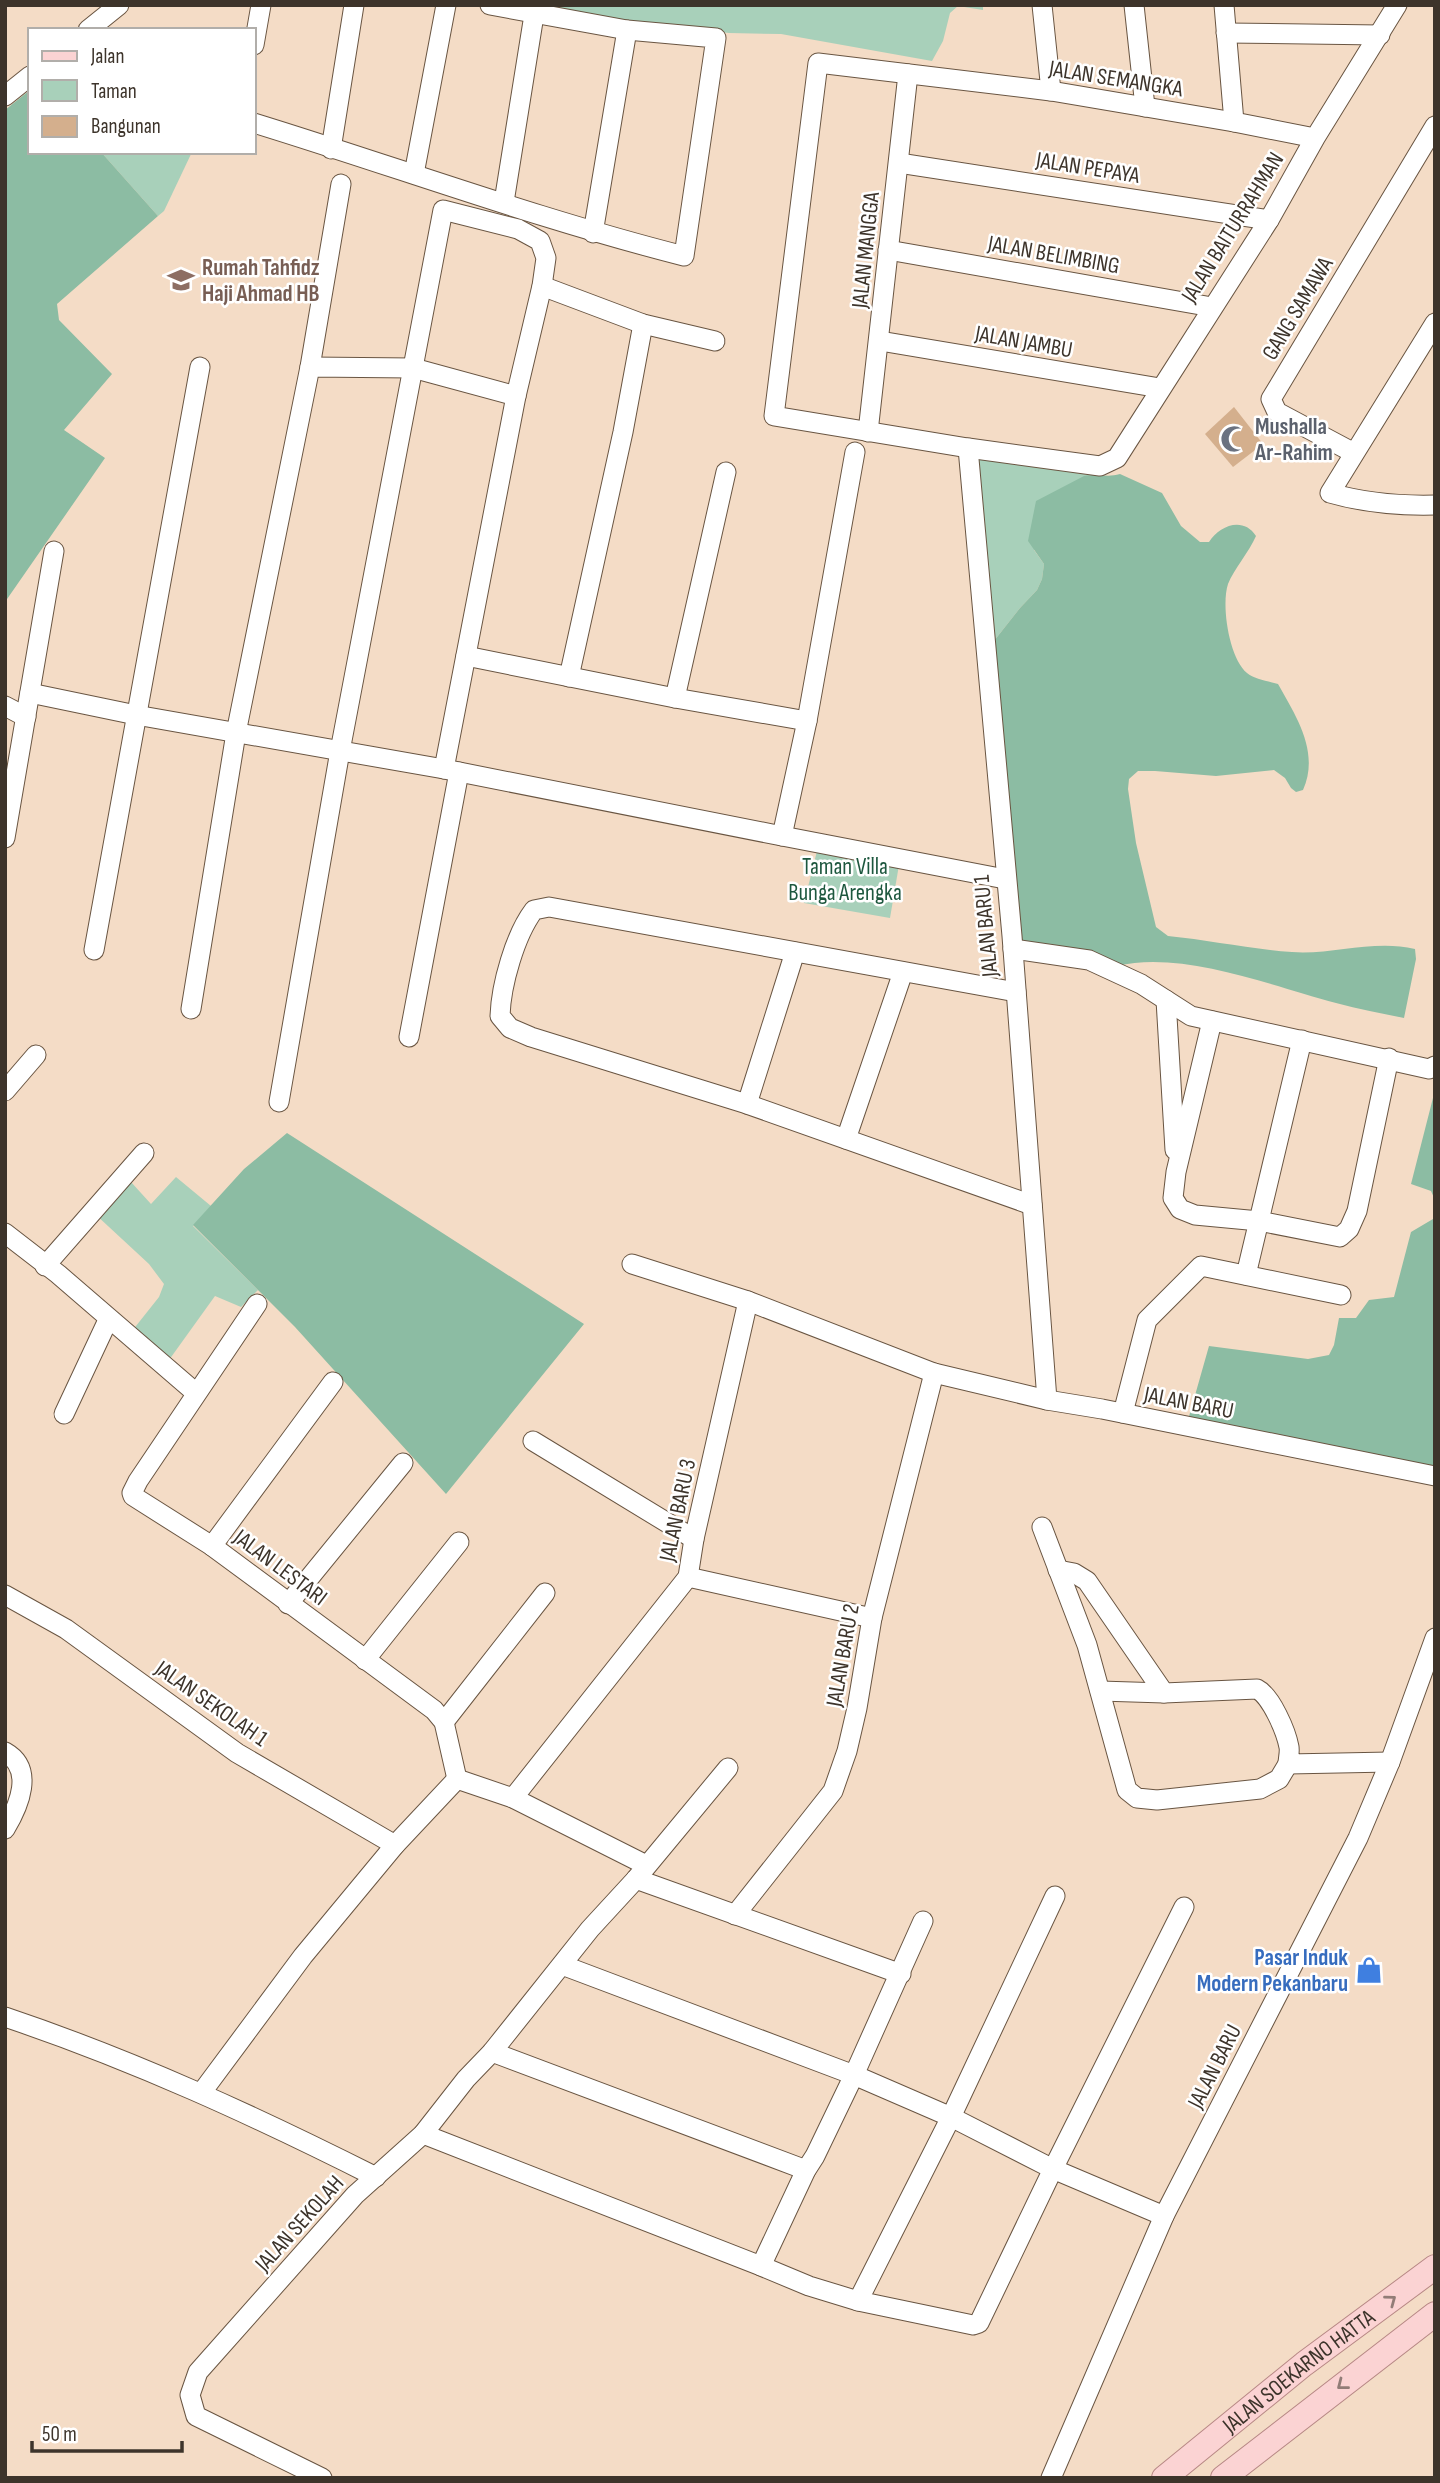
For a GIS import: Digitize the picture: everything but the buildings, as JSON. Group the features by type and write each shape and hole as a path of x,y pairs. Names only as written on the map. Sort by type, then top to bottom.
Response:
{"main road":[{"name":"JALAN SOEKARNO HATTA","path":"1164,2478 1304,2364 1435,2267"},
{"name":"JALAN SOEKARNO HATTA","path":"1223,2478 1435,2314"}],"street":[{"path":"90,28 119,5"},
{"path":"256,34 261,5"},
{"path":"331,149 354,5"},
{"path":"414,174 446,5"},
{"path":"256,124 593,233 684,256 716,37 627,30 490,5"},
{"path":"1042,5 1051,91"},
{"path":"1134,5 1145,107"},
{"path":"1224,5 1234,122"},
{"name":"JALAN BAITURRAHMAN","path":"968,448 1100,466 1117,458 1269,220 1315,138 1397,5"},
{"path":"504,202 534,15"},
{"path":"593,233 627,30"},
{"path":"1226,33 1380,35"},
{"name":"JALAN SEMANGKA","path":"868,432 774,416 818,63 1051,91 1315,138"},
{"name":"JALAN MANGGA","path":"868,432 908,74"},
{"path":"5,96 28,78"},
{"name":"GANG SAMAWA","path":"1354,453 1277,412 1271,399 1435,126"},
{"name":"JALAN PEPAYA","path":"899,163 1269,220"},
{"path":"191,1009 236,733 310,367 341,184"},
{"path":"279,1102 341,751 443,210 519,229 540,241 546,258 516,396 466,656 452,771 409,1037"},
{"name":"JALAN BELIMBING","path":"888,250 1212,307"},
{"path":"542,286 643,324 715,341"},
{"path":"1435,323 1330,493 1395,506 1435,505"},
{"path":"569,677 623,432 643,324"},
{"name":"JALAN JAMBU","path":"880,341 1160,388"},
{"path":"94,950 200,367"},
{"path":"310,367 414,368 516,396"},
{"path":"868,432 968,448"},
{"name":"JALAN BARU 1","path":"968,448 1013,949 1047,1400"},
{"path":"782,836 807,721 855,452"},
{"path":"675,698 726,472"},
{"path":"6,833 54,551"},
{"path":"466,656 675,698 807,721"},
{"path":"30,693 136,715 452,771 1005,879"},
{"path":"5,706 26,717"},
{"path":"1016,992 549,907 534,910 518,938 501,1002 500,1016 510,1028 531,1037 747,1104 1032,1205"},
{"path":"1013,949 1089,960 1141,985 1191,1016 1429,1069 1435,1066"},
{"path":"747,1104 795,952"},
{"path":"845,1139 903,971"},
{"path":"1166,1000 1176,1172"},
{"path":"1212,1021 1176,1172 1173,1198 1180,1209 1195,1215 1259,1221 1340,1237 1349,1229 1357,1211 1389,1058"},
{"path":"1246,1275 1302,1040"},
{"path":"5,1091 36,1055"},
{"path":"45,1266 144,1153"},
{"path":"5,1233 58,1274 108,1320 196,1393 257,1304"},
{"name":"JALAN BARU","path":"632,1264 748,1301 934,1373 1047,1400 1435,1476"},
{"path":"1123,1413 1147,1320 1200,1266 1341,1295"},
{"name":"JALAN BARU 3","path":"513,1797 688,1577 694,1539 748,1301"},
{"path":"64,1414 108,1320"},
{"name":"JALAN BARU 2","path":"735,1915 833,1791 858,1708 872,1618 934,1373"},
{"path":"212,1546 333,1382"},
{"name":"JALAN LESTARI","path":"196,1393 132,1493 136,1499 212,1546 434,1710 444,1722"},
{"path":"533,1441 694,1539"},
{"path":"288,1604 403,1463"},
{"path":"1042,1527 1087,1645 1126,1790 1137,1798 1167,1800 1260,1789 1279,1779 1288,1764 1289,1747 1270,1701 1265,1693 1256,1689 1164,1693 1100,1691"},
{"path":"365,1660 459,1542"},
{"path":"1058,1570 1074,1573 1087,1581 1164,1693"},
{"path":"688,1577 872,1618"},
{"path":"457,1779 444,1722 545,1593"},
{"name":"JALAN SEKOLAH 1","path":"5,1595 66,1629 237,1753 395,1845"},
{"name":"JALAN BARU","path":"1051,2478 1164,2216 1358,1838 1390,1762 1435,1638"},
{"path":"5,1752 11,1755 22,1769 22,1788 5,1829"},
{"path":"1288,1764 1390,1762"},
{"path":"376,2177 423,2134 590,1929 729,1768"},
{"path":"457,1779 513,1797 641,1872 735,1915 901,1974"},
{"path":"202,2092 303,1956 395,1845 457,1779"},
{"path":"858,2301 951,2118 1055,1896"},
{"path":"423,2134 809,2286 858,2301 972,2325 979,2323 1184,1907"},
{"path":"761,2266 854,2075 923,1921"},
{"path":"562,1965 854,2075 951,2118 1053,2169 1164,2216"},
{"name":"JALAN SEKOLAH","path":"5,2017 48,2031 202,2092 376,2177 355,2195 198,2372 190,2395 197,2416 322,2478"},
{"path":"492,2052 806,2170"}],"green space":[{"path":"530,5 983,5 983,10 958,6 950,13 943,41 932,61 781,34 729,33 599,19"},
{"path":"28,92 28,154 103,154 158,216 57,304 59,320 112,374 64,430 105,458 5,602 5,110"},
{"path":"103,154 191,154 164,211 158,216"},
{"path":"976,459 1090,475 1064,488 1034,550 1044,564 1037,590 990,646"},
{"path":"1120,474 1162,493 1181,526 1200,542 1209,542 1219,531 1238,525 1245,526 1256,536 1228,584 1225,605 1231,644 1235,656 1247,673 1278,684 1304,735 1309,762 1303,790 1296,792 1285,778 1274,770 1216,776 1138,771 1129,779 1136,843 1156,927 1168,936 1292,952 1369,946 1415,949 1416,959 1404,1018 1198,966 1142,962 1117,966 1019,944 990,646 1037,590 1042,579 1044,564 1028,541 1036,501 1084,476"},
{"name":"Taman Villa Bunga Arengka","path":"819,843 900,859 890,918 804,903"},
{"path":"1435,1090 1435,1200 1431,1191 1411,1184"},
{"path":"287,1133 584,1324 446,1494 295,1327 193,1225 244,1169"},
{"path":"129,1177 151,1204 176,1177 211,1206 193,1226 258,1290 241,1307 215,1296 169,1360 132,1331 159,1297 164,1284 149,1264 95,1214"},
{"path":"1435,1213 1435,1469 1188,1420 1209,1346 1308,1359 1329,1355 1334,1345 1339,1318 1356,1318 1369,1300 1394,1297 1411,1232 1433,1219"}],"place":[{"name":"Rumah Tahfidz Haji Ahmad HB","path":"181,280"},
{"name":"Mushalla Ar-Rahim","path":"1234,439"},
{"name":"Pasar Induk Modern Pekanbaru","path":"1369,1970"}]}
